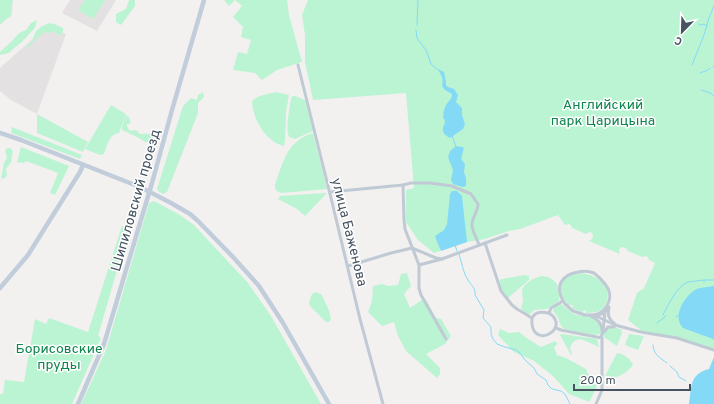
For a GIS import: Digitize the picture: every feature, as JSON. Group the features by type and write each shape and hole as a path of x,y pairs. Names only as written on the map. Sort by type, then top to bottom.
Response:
{"main road":[{"name":"Шипиловский проезд","path":"78,404 104,344 204,0"},
{"path":"0,133 140,187 190,214 250,276 267,297 329,404"},
{"path":"0,288 28,255 83,165"}],"street":[{"name":"улица Баженова","path":"298,65 360,319 383,404"},
{"path":"330,192 403,185 410,183 441,184 452,186 471,194 478,204 478,209 472,221 472,225 479,245"},
{"path":"403,185 405,229 419,265 419,288 421,295 446,339"},
{"path":"419,265 442,259 507,235"},
{"path":"485,243 498,286 503,296 517,310 532,318"},
{"path":"348,266 412,248 442,259"},
{"path":"596,404 602,390 601,337 603,331 604,320 605,311 610,297 608,288 598,276 589,272 574,273 565,276 559,287 559,291 563,301 573,311 585,315 595,315 604,320 615,325 641,332 677,338 714,350"},
{"path":"549,313 552,308 563,301"},
{"path":"603,331 600,322 591,316 605,311 609,307 608,312 610,320 615,325"},
{"path":"537,313 549,313 556,320 556,328 550,334 540,336 533,331 532,318 533,315 537,313"},
{"path":"603,331 604,332 608,327 614,327 615,325"},
{"path":"556,328 601,337"}],"shaded area":[{"path":"70,0 116,0 97,31 62,13"},
{"path":"47,26 66,34 37,114 11,100 0,91 0,68"}],"green space":[{"path":"0,0 12,0 13,2 11,16 0,25"},
{"path":"85,0 105,0 93,19 78,10"},
{"path":"129,0 135,0 135,6 120,25 116,22 116,14 126,9"},
{"path":"224,0 235,0 229,6"},
{"path":"235,0 287,0 289,15 302,62 277,70 262,80 255,73 233,70 238,52 247,54 251,40 241,37 243,27 233,17 242,6"},
{"name":"Английский парк Царицына","path":"308,0 714,0 713,349 677,338 642,331 628,320 637,293 644,288 655,263 649,260 648,257 642,257 628,251 623,247 619,250 620,254 589,241 593,237 592,233 590,232 586,234 572,228 569,224 565,225 558,215 520,229 485,239 467,242 434,253 418,240 406,222 406,190 414,188 406,93 313,100 305,62 305,35 302,15"},
{"path":"37,20 35,28 22,42 9,53 0,55 0,52 19,33 26,30 31,23"},
{"path":"50,23 63,28 61,35 58,35 54,31 51,33 44,33 25,50 32,41 36,31 42,26"},
{"path":"203,92 204,97 198,103 198,113 167,192 163,194 157,189 183,106 191,98 197,100 198,95"},
{"path":"276,92 289,95 286,112 284,146 271,140 261,128 254,115 252,101 257,97"},
{"path":"293,96 305,100 313,131 295,139 289,137 287,128 291,98"},
{"path":"111,105 126,114 119,133 111,138 107,144 104,154 100,155 85,149"},
{"path":"37,114 88,142 83,152 37,133"},
{"path":"126,115 130,118 129,119 131,122 127,124 129,130 138,131 138,133 141,134 149,134 152,132 159,138 156,148 149,152 149,142 145,142 122,130"},
{"path":"12,127 82,155 80,159 11,133"},
{"path":"313,133 327,189 281,193 277,191 275,184 287,153 297,142"},
{"path":"21,147 69,166 55,195 50,193 58,173 26,161 24,163 17,162"},
{"path":"7,148 10,148 13,151 11,162 6,169 7,175 5,178 1,179 4,163 7,157 5,151"},
{"path":"326,193 305,216 297,209 278,199 280,196"},
{"path":"154,201 180,215 194,225 248,283 271,316 321,404 81,404 106,350 149,203"},
{"name":"Борисовские пруды","path":"122,226 129,229 98,336 101,338 72,404 0,404 0,394 3,394 5,380 24,382 35,319 46,324 49,318 88,332"},
{"path":"407,273 411,286 404,294 410,308 425,298 436,318 441,319 451,336 445,344 426,354 440,368 440,374 437,378 406,351 398,336 394,322 382,326 368,312 372,301 373,286 382,284 388,286 398,285 401,274"},
{"path":"582,273 595,277 607,290 607,302 603,309 596,312 586,313 585,310 583,313 572,308 572,305 569,306 566,303 561,290 562,282 569,276"},
{"path":"525,275 529,276 529,280 508,298 503,292 500,280"},
{"path":"541,276 550,278 557,284 559,301 547,309 534,310 530,314 527,314 521,308 524,286 535,278"},
{"path":"316,292 321,294 327,306 331,319 329,322 326,322 309,304 312,294"},
{"path":"561,304 574,314 591,316 600,322 602,331 600,334 594,335 563,328 557,315 553,311 556,306"},
{"path":"614,327 623,330 621,331 622,333 617,346 604,337 603,334 606,329"},
{"path":"500,329 509,333 519,332 541,347 555,341 558,344 554,347 557,355 566,358 586,369 590,377 598,376 596,389 589,402 569,394 554,377 534,361 514,352 498,335"},
{"path":"562,334 597,339 599,347 587,341 579,340 573,343 570,348 571,355 560,335"},
{"path":"629,334 644,336 638,350 625,345"},
{"path":"617,353 627,357 633,365 622,375 615,378 607,378 605,376"}],"water":[{"path":"438,69 444,72 446,85 454,89 458,95 456,102 462,108 462,115 465,124 463,129 450,138 443,131 445,120 443,116 445,107 451,99 452,94 445,90 442,86 442,78"},
{"path":"456,146 464,148 461,159 465,164 464,172 466,186 463,187 453,184 451,180 453,170 448,157 450,151"},
{"path":"452,191 457,191 462,196 467,242 441,251 435,236 444,230 447,224 450,194"},
{"path":"714,286 714,341 713,339 683,328 680,323 679,313 683,302 691,293 699,288"},
{"path":"714,357 714,404 689,404 691,387 695,378 698,374 709,369"}],"waterway":[{"path":"417,25 418,0"},
{"path":"692,65 714,6"},
{"path":"699,24 704,24 707,26"},
{"path":"416,30 417,38 426,50 431,64 438,70"},
{"path":"700,73 710,68"},
{"path":"701,90 711,93 713,96"},
{"path":"452,135 456,147"},
{"path":"455,245 457,251"},
{"path":"459,254 465,274 474,288 475,295 484,310 483,318 491,327 493,339 497,344 516,350 520,353 534,368 537,374 546,380 552,389 561,391 565,394 570,404"},
{"path":"704,282 704,280 714,280"},
{"path":"663,315 673,296 680,287 688,282 704,280"},
{"path":"657,323 666,316"},
{"path":"653,345 653,348 659,357 667,363"},
{"path":"670,366 677,372 679,377 686,381"}]}
